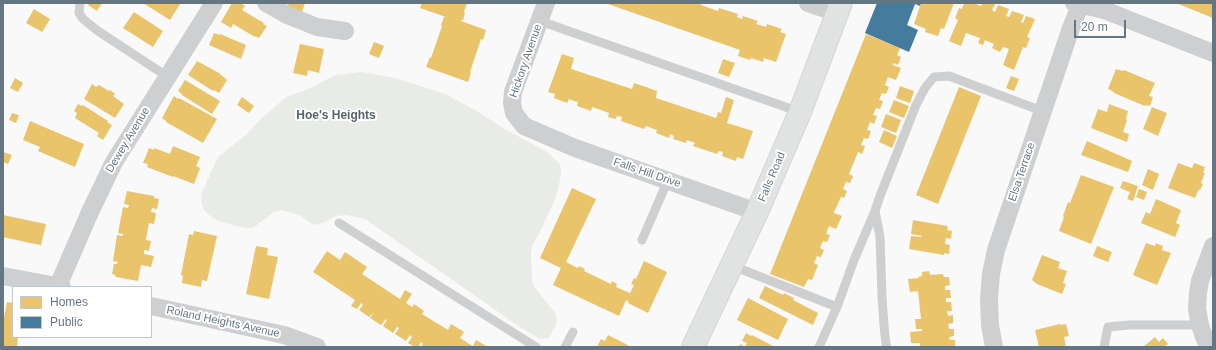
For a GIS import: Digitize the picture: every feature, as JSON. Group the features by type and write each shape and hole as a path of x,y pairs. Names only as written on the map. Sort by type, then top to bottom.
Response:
{"main road":[{"name":"Falls Road","path":"693,347 733,266 757,212 800,112 839,8"}],"street":[{"name":"Dewey Avenue","path":"60,286 95,201 114,162 214,3"},
{"path":"266,3 287,15 317,27 345,31"},
{"name":"Hickory Avenue","path":"536,132 524,126 514,113 512,103 513,92 546,3"},
{"path":"808,3 839,8"},
{"path":"1078,3 1104,10 1213,53"},
{"name":"Elsa Terrace","path":"994,347 990,325 989,299 991,274 996,250 1071,28 1078,3"},
{"name":"Falls Hill Drive","path":"536,132 575,148 757,212"},
{"path":"1209,347 1200,325 1197,309 1200,281 1213,246"},
{"path":"3,276 55,286"},
{"name":"Roland Heights Avenue","path":"152,306 284,335 317,347"}],"lane":[{"path":"80,3 79,13 83,19 98,31 168,77"},
{"path":"540,21 800,112"},
{"path":"819,347 837,307 854,260 876,211 880,196 916,105 925,88 934,77 949,76 1042,111"},
{"path":"642,240 668,180"},
{"path":"876,211 880,237 882,304 887,347"},
{"path":"339,223 536,347"},
{"path":"733,266 837,307"},
{"path":"1104,347 1108,327 1129,325 1200,325"},
{"path":"565,347 573,332"}],"shaded area":[{"path":"362,72 395,78 445,94 477,111 506,130 546,151 559,163 561,171 556,197 532,246 531,255 532,280 535,288 556,314 557,323 549,338 540,339 517,325 365,219 347,215 337,216 314,225 299,215 282,210 274,212 253,228 244,228 218,221 204,210 201,201 202,192 218,157 247,134 260,120 286,97 311,88 335,75"}],"building: Homes":[{"path":"89,3 102,3 97,11 88,5"},
{"path":"143,3 179,3 180,4 170,20"},
{"path":"232,3 240,3 245,6 242,10 267,26 259,38 233,24 231,28 221,22"},
{"path":"289,3 305,3 302,12 287,7"},
{"path":"422,3 467,3 463,20 461,21 486,30 483,40 481,39 468,82 426,67 430,57 431,58 444,17 446,17 420,8"},
{"path":"605,3 702,3 701,5 718,11 719,8 738,14 737,17 742,19 743,16 758,21 756,24 766,27 767,24 782,29 780,32 786,34 776,62 764,58 763,62 751,58 750,60 738,56 740,50"},
{"path":"921,3 954,3 944,29 941,28 938,36 925,32 926,29 914,24"},
{"path":"964,3 973,3 981,6 982,3 993,3 995,4 992,10 995,12 998,5 1009,9 1006,16 1009,17 1012,11 1024,15 1021,22 1023,23 1026,16 1035,19 1027,37 1030,38 1026,48 1023,47 1014,70 1003,65 1009,49 1003,47 1000,52 992,48 994,44 985,40 983,45 978,43 980,38 966,33 961,46 949,41 958,20 955,18 959,8 962,9"},
{"path":"1176,3 1213,3 1213,18 1181,5"},
{"path":"34,9 50,19 42,32 26,23"},
{"path":"134,12 163,31 153,47 123,28"},
{"path":"214,33 246,45 241,59 209,45"},
{"path":"866,34 900,48 897,55 901,57 898,65 894,63 893,65 901,68 896,80 888,77 885,85 889,87 886,94 882,93 879,100 883,101 880,109 876,108 873,115 877,116 874,124 870,122 867,130 871,131 868,139 864,138 861,145 865,146 862,154 858,152 849,174 853,176 850,183 846,182 843,189 847,191 844,198 841,197 834,212 842,216 836,229 829,226 826,234 830,235 827,242 823,241 820,248 824,250 821,257 817,256 814,263 818,265 812,280 808,279 804,287 770,274"},
{"path":"374,42 384,46 379,58 369,54"},
{"path":"300,44 324,49 319,73 308,70 307,76 293,73"},
{"path":"562,54 574,58 571,69 632,89 634,83 646,87 657,91 656,98 716,118 718,112 721,113 726,97 734,100 727,123 753,131 743,159 737,157 736,161 722,156 723,152 719,151 717,154 693,146 695,143 687,140 686,143 673,139 674,136 670,134 669,138 656,133 657,130 646,126 644,129 621,121 622,117 617,116 616,119 608,117 609,113 598,109 592,107 591,111 577,106 578,102 569,99 567,103 554,98 555,94 548,92"},
{"path":"723,59 735,63 729,77 718,73"},
{"path":"197,61 219,73 227,80 219,93 214,90 213,91 188,75"},
{"path":"1116,69 1124,70 1155,83 1149,96 1153,97 1150,106 1145,106 1108,89"},
{"path":"1011,76 1019,79 1014,91 1006,88"},
{"path":"15,78 23,83 18,92 10,88"},
{"path":"185,80 220,101 212,114 178,91"},
{"path":"92,84 96,87 99,85 109,91 110,90 115,94 113,96 124,104 115,118 84,99"},
{"path":"900,86 914,91 910,103 896,98"},
{"path":"959,87 981,96 938,204 916,195"},
{"path":"174,96 217,119 203,143 166,122 162,118"},
{"path":"242,97 254,106 249,113 237,105"},
{"path":"894,100 909,106 904,118 889,112"},
{"path":"78,104 83,105 112,125 103,140 97,136 99,133 75,118 77,113 74,111"},
{"path":"1109,104 1128,111 1123,132 1129,134 1127,142 1091,128 1098,109 1107,112"},
{"path":"1152,107 1167,113 1158,136 1143,129"},
{"path":"12,113 19,115 16,123 9,120"},
{"path":"886,114 901,120 896,133 881,127"},
{"path":"30,121 84,144 75,167 38,151 40,147 23,140"},
{"path":"884,130 897,136 892,148 879,142"},
{"path":"1087,141 1132,161 1128,172 1081,155"},
{"path":"173,146 200,157 196,166 200,168 194,184 147,167 148,164 143,163 149,148 154,150 154,148 170,154"},
{"path":"3,152 12,155 8,164 3,162"},
{"path":"1178,163 1192,168 1194,163 1205,167 1203,173 1205,173 1201,183 1203,184 1195,198 1168,188"},
{"path":"1148,169 1159,174 1153,190 1142,185"},
{"path":"1081,175 1114,187 1091,244 1059,231 1068,202 1070,203"},
{"path":"1123,181 1138,186 1133,201 1127,199 1130,192 1120,188"},
{"path":"572,188 596,199 566,262 578,268 579,266 585,269 584,271 611,284 612,281 617,284 616,287 630,293 634,285 631,284 634,278 636,279 644,261 667,272 648,313 628,303 629,302 626,300 619,316 553,285 561,268 540,258"},
{"path":"1139,189 1147,192 1144,200 1136,197"},
{"path":"127,191 154,196 154,198 159,199 157,209 152,208 151,212 156,213 154,224 149,223 146,239 151,241 149,251 144,250 144,254 154,256 151,267 141,265 138,281 116,277 112,274 114,264 117,264 118,262 113,261 117,235 123,236 123,234 118,233 123,207 128,208 129,205 124,204"},
{"path":"1156,199 1181,210 1176,223 1180,225 1175,237 1141,223 1146,212 1150,214"},
{"path":"3,215 46,224 41,245 3,237"},
{"path":"913,220 948,226 947,230 952,231 951,239 946,238 945,244 950,245 949,254 944,253 944,255 909,249 911,236 922,236 911,234"},
{"path":"194,231 217,236 207,281 202,280 201,287 182,283 183,276 181,275 189,234 193,235"},
{"path":"1146,243 1155,246 1156,243 1163,246 1162,250 1171,253 1157,285 1133,275"},
{"path":"256,246 268,248 267,255 278,257 269,299 246,294"},
{"path":"1097,246 1112,252 1108,262 1093,256"},
{"path":"327,251 340,260 345,252 367,267 362,274 400,299 405,290 412,294 406,303 412,307 414,304 424,311 422,314 448,330 451,324 464,332 460,338 473,346 476,340 488,347 421,347 423,344 421,342 418,347 415,347 408,343 412,337 410,335 406,341 395,334 399,328 397,327 393,333 383,326 387,320 386,319 381,325 370,318 374,312 369,317 359,310 363,305 361,303 357,309 351,306 355,300 313,272"},
{"path":"1042,255 1060,262 1058,268 1067,271 1063,283 1066,284 1062,294 1037,284 1032,280"},
{"path":"929,271 930,275 943,274 944,277 949,277 950,285 945,286 945,290 950,290 951,298 946,298 946,302 951,302 952,311 947,311 948,316 953,315 953,323 948,324 949,329 954,329 954,336 949,337 950,340 955,340 955,347 920,347 920,343 911,343 910,332 922,331 922,329 916,329 915,319 921,319 918,291 910,292 908,279 919,278 918,277 922,276 922,272"},
{"path":"765,286 783,295 784,293 794,298 793,300 818,313 813,325 759,298"},
{"path":"748,298 788,319 778,340 737,320"},
{"path":"7,302 12,303 12,338 18,338 17,347 3,346 3,323"},
{"path":"1066,324 1069,336 1064,337 1066,347 1039,347 1035,330"},
{"path":"746,333 775,347 745,347 747,343 742,341"},
{"path":"608,335 631,347 597,347 601,339 605,341"},
{"path":"1155,337 1159,342 1163,338 1168,344 1164,347 1143,347"}],"building: Public":[{"path":"877,3 921,3 920,6 915,4 907,25 918,30 909,52 865,33"}],"district":[{"name":"Hoe's Heights","path":"336,116"}]}
